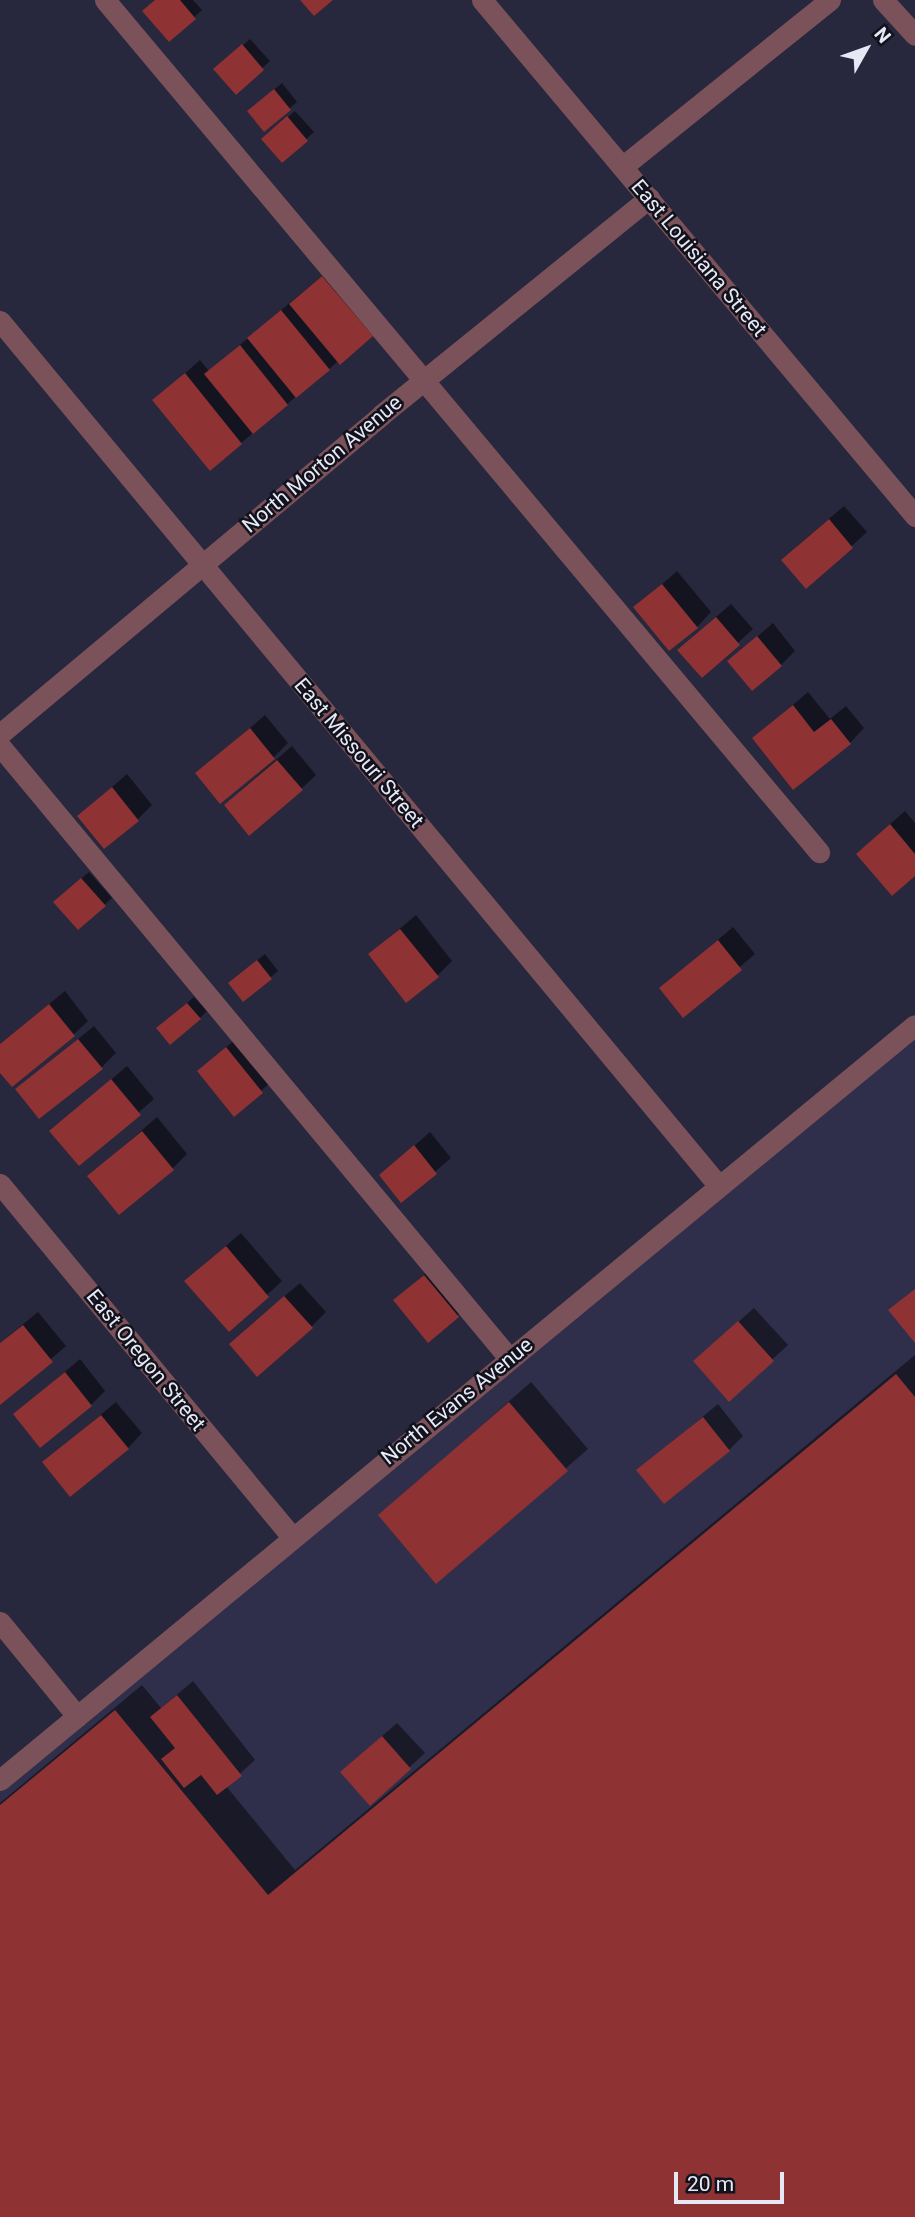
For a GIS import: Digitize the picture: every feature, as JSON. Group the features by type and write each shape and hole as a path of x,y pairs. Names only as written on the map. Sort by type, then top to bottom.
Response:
{"street":[{"path":"106,0 422,381 819,852"},
{"name":"East Louisiana Street","path":"482,0 915,516"},
{"path":"622,167 830,0"},
{"path":"883,0 915,35"},
{"name":"North Morton Avenue","path":"0,734 422,381 649,198"},
{"name":"East Missouri Street","path":"0,321 719,1186"},
{"path":"0,746 509,1358"},
{"name":"North Evans Avenue","path":"0,1780 291,1536 915,1025"},
{"name":"East Oregon Street","path":"0,1184 291,1536"},
{"path":"0,1622 77,1716"}],"shaded area":[{"path":"915,1038 915,2217 0,2217 0,1787"}],"building":[{"path":"155,0 180,0 196,19 169,42 142,11"},
{"path":"300,0 333,0 314,16"},
{"path":"242,44 264,70 236,95 213,69"},
{"path":"274,89 291,110 264,132 247,111"},
{"path":"287,116 308,141 282,163 261,139"},
{"path":"322,276 373,336 340,365 289,304"},
{"path":"281,310 330,370 296,398 247,338"},
{"path":"240,345 288,405 253,434 204,374"},
{"path":"185,373 242,444 210,471 152,400"},
{"path":"829,519 853,548 806,589 781,560"},
{"path":"662,584 698,628 669,651 633,607"},
{"path":"716,617 740,645 702,678 677,650"},
{"path":"757,636 782,666 752,691 727,661"},
{"path":"793,705 814,732 831,719 851,744 793,790 752,738"},
{"path":"250,728 275,759 220,804 195,773"},
{"path":"277,760 303,790 249,836 224,805"},
{"path":"112,787 139,821 104,849 77,816"},
{"path":"890,824 915,854 915,876 892,896 856,854"},
{"path":"81,878 106,906 78,930 53,902"},
{"path":"400,929 439,977 406,1003 368,954"},
{"path":"718,940 742,970 683,1018 659,988"},
{"path":"257,960 272,979 243,1002 228,983"},
{"path":"187,1003 201,1019 170,1045 156,1028"},
{"path":"49,1004 75,1036 12,1087 0,1073 0,1044"},
{"path":"78,1039 103,1069 39,1119 15,1089"},
{"path":"226,1047 263,1093 234,1117 197,1071"},
{"path":"111,1079 141,1115 79,1166 49,1131"},
{"path":"142,1131 174,1170 119,1215 87,1176"},
{"path":"414,1145 437,1174 401,1203 379,1175"},
{"path":"226,1246 269,1297 229,1332 184,1281"},
{"path":"424,1275 459,1317 428,1343 393,1300"},
{"path":"915,1289 915,1343 888,1310"},
{"path":"284,1296 313,1328 257,1377 229,1344"},
{"path":"738,1321 774,1361 729,1402 693,1361"},
{"path":"23,1325 53,1362 0,1405 0,1343"},
{"path":"65,1372 92,1406 40,1448 13,1414"},
{"path":"896,1374 915,1397 915,2217 0,2217 0,1805 115,1710 268,1895"},
{"path":"509,1402 568,1471 436,1584 378,1515"},
{"path":"101,1415 129,1449 70,1497 42,1462"},
{"path":"703,1417 730,1451 664,1504 636,1470"},
{"path":"177,1695 242,1776 217,1795 201,1775 184,1788 161,1759 175,1748 150,1717"},
{"path":"382,1736 411,1769 370,1806 340,1772"}]}
